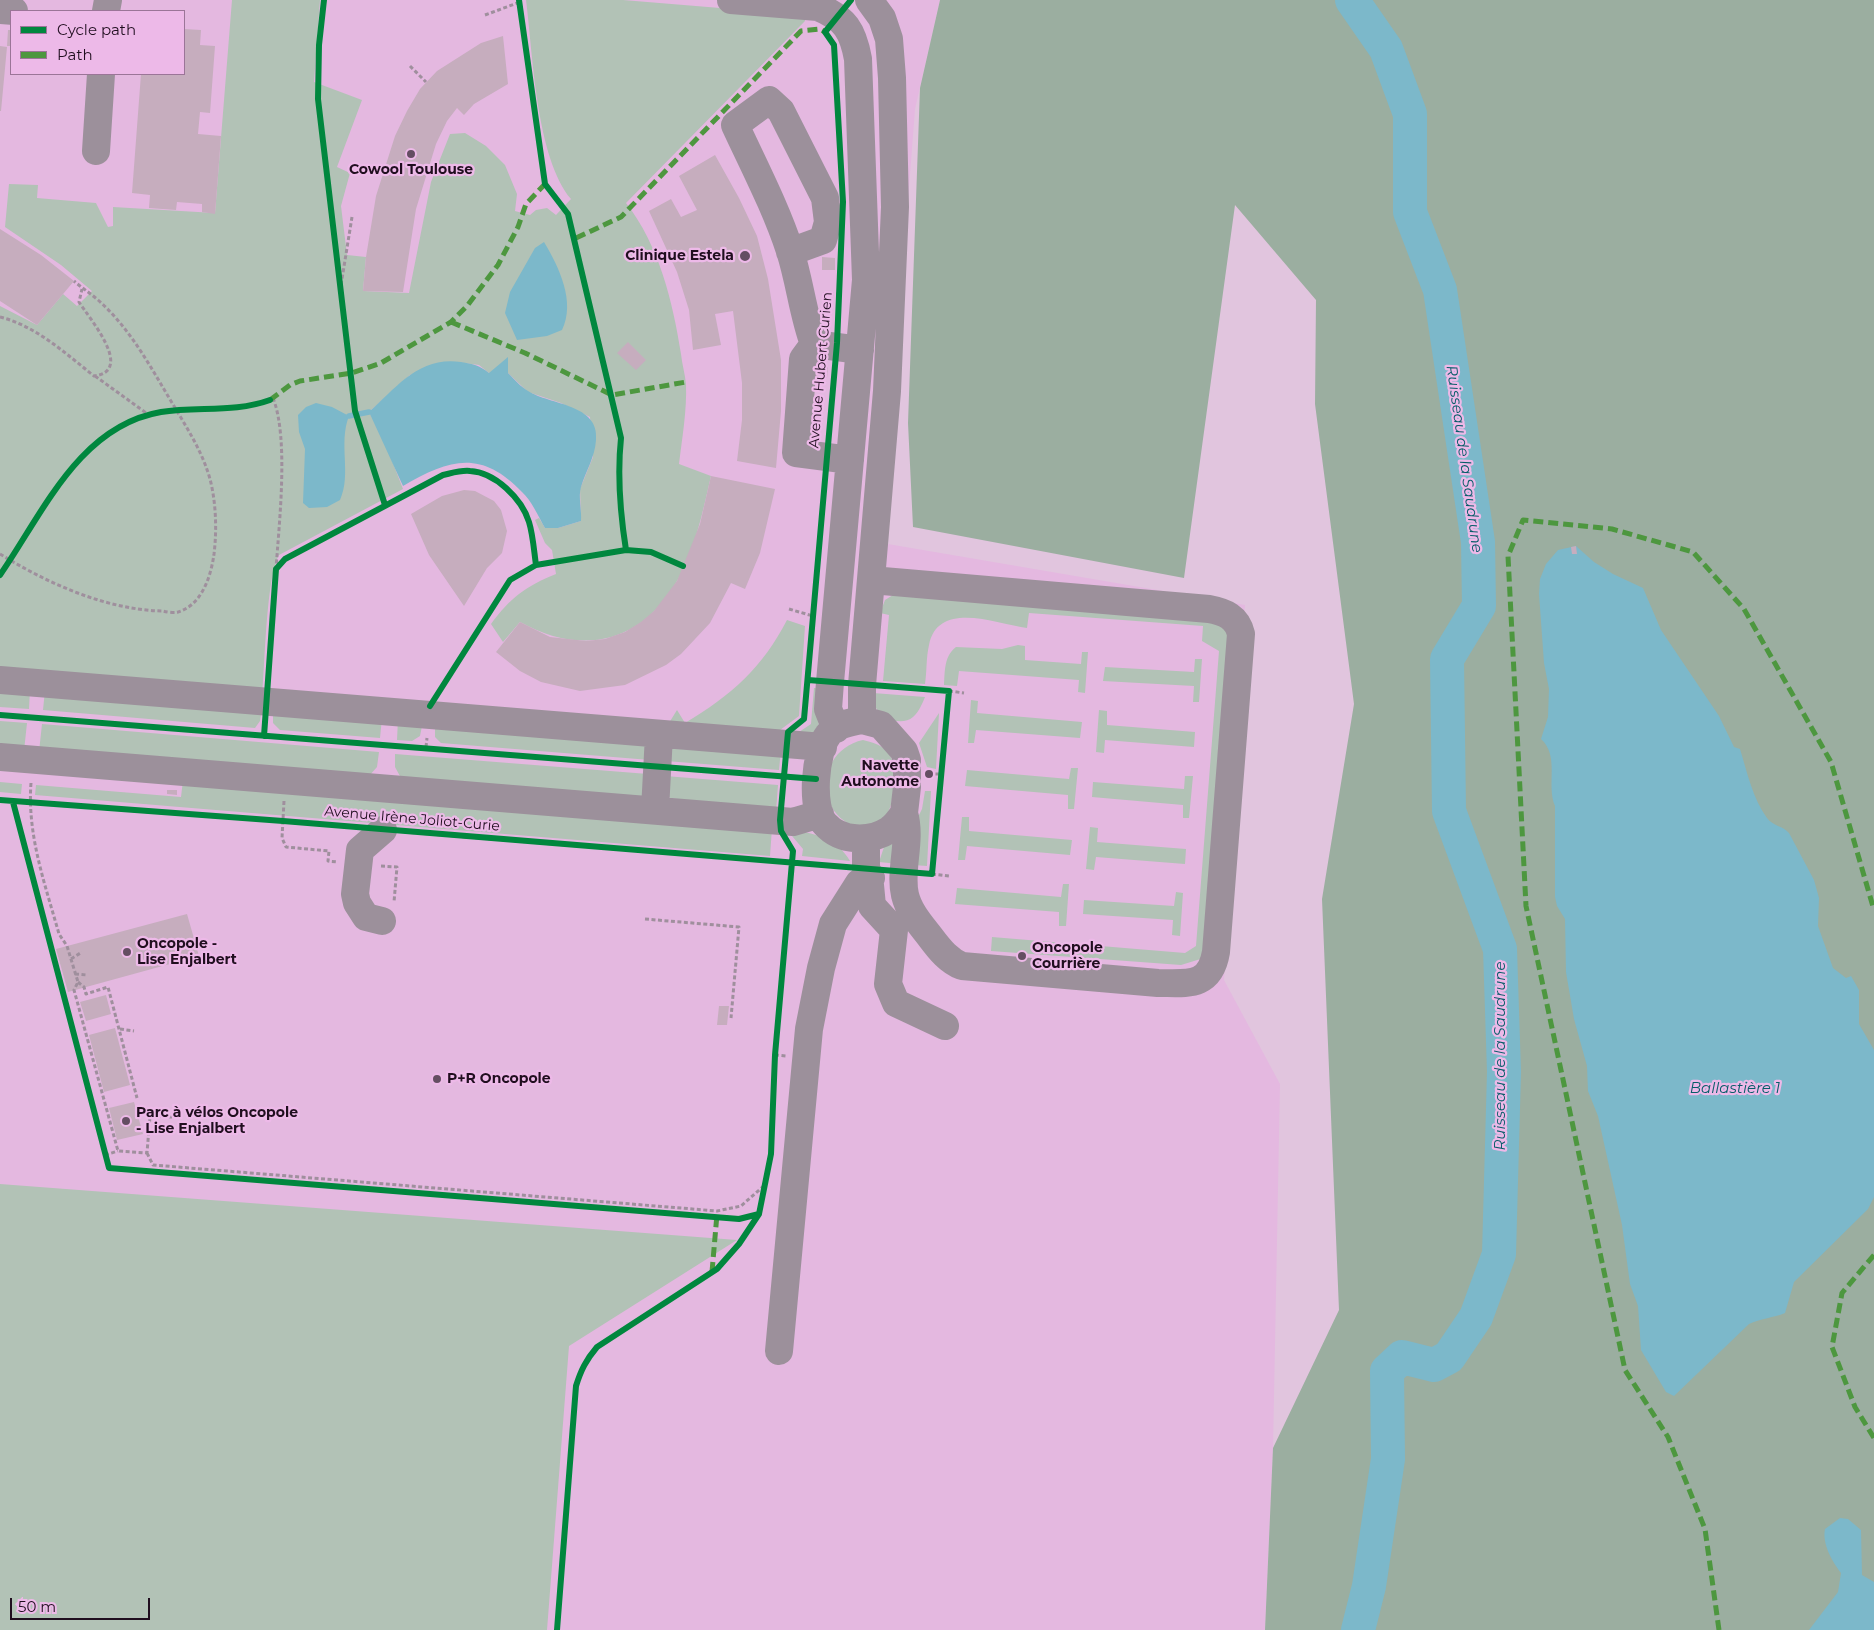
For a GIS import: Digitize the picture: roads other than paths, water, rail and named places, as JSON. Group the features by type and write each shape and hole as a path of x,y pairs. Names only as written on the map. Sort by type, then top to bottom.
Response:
{"street":[{"path":"731,0 818,7 837,17 849,28 855,40 861,92 866,280 828,709 830,738 816,779 820,814 825,824 845,837 866,839 889,830 905,810"},
{"path":"862,720 861,705 887,390 896,207 892,78 888,39 882,18 870,0"},
{"path":"96,151 101,75"},
{"path":"790,252 823,240 828,222 825,198 781,111 769,100 735,125 790,252 814,344"},
{"path":"814,344 860,350"},
{"path":"814,344 803,359 796,453 850,460"},
{"path":"0,680 659,734 830,738 846,722 862,720 881,725 904,751 907,769 905,810 908,828 905,895 914,916 954,964 1158,983 1187,983 1200,980 1210,972 1216,952 1241,634 1239,626 1230,615 1209,609 871,580"},
{"path":"654,810 659,734"},
{"name":"Avenue Irène Joliot-Curie","path":"0,757 285,789 654,810 793,822 820,814"},
{"path":"382,921 366,917 357,903 355,894 360,850 383,830"},
{"path":"866,839 865,878 872,906 894,930 888,984 896,1003 945,1026"},
{"path":"779,1351 809,1029 821,968 833,924 865,878"}],"water":[{"path":"544,242 555,262 564,285 567,308 566,319 562,330 547,336 517,340 505,313 510,292 535,248"},
{"path":"508,357 508,373 523,387 537,396 582,412 590,419 595,428 594,452 580,491 581,521 558,528 545,528 532,504 522,492 507,478 493,469 478,464 450,465 435,470 403,486 369,412 410,375 433,364 446,361 461,362 476,365 489,373"},
{"path":"316,403 332,407 349,416 345,437 345,480 340,500 327,507 309,508 303,503 305,449 299,432 298,415 306,407"},
{"name":"Ballastière 1","path":"1576,546 1594,562 1613,574 1643,588 1661,630 1719,716 1734,747 1740,749 1751,785 1762,811 1769,821 1789,833 1814,880 1819,898 1818,926 1833,968 1846,978 1851,976 1859,990 1859,1024 1874,1050 1874,1197 1868,1209 1794,1282 1785,1313 1749,1324 1674,1396 1666,1392 1641,1350 1638,1306 1630,1284 1622,1225 1598,1116 1588,1091 1587,1066 1574,1019 1566,972 1565,919 1557,906 1555,897 1555,806 1550,754 1547,746 1541,739 1548,717 1549,689 1544,663 1539,594 1540,579 1546,564 1558,550"},
{"path":"1840,1518 1848,1519 1861,1530 1862,1575 1874,1582 1874,1630 1809,1630 1838,1592 1841,1573 1828,1552 1824,1535 1825,1529"}],"waterway":[{"name":"Ruisseau de la Saudrune","path":"1352,0 1386,49 1410,114 1410,212 1440,290 1478,542 1479,606 1447,659 1449,811 1500,949 1504,1072 1499,1254 1476,1317 1449,1357 1434,1365 1402,1357 1387,1371 1388,1459 1369,1586 1358,1630"},
{"path":"349,416 369,412"}],"place":[{"name":"Cowool Toulouse","path":"411,154"},
{"name":"Clinique Estela","path":"745,256"},
{"name":"Navette Autonome","path":"929,774"},
{"name":"Oncopole - Lise Enjalbert","path":"127,952"},
{"name":"Oncopole Courrière","path":"1022,956"},
{"name":"P+R Oncopole","path":"437,1079"},
{"name":"Parc à vélos Oncopole - Lise Enjalbert","path":"126,1121"}]}
